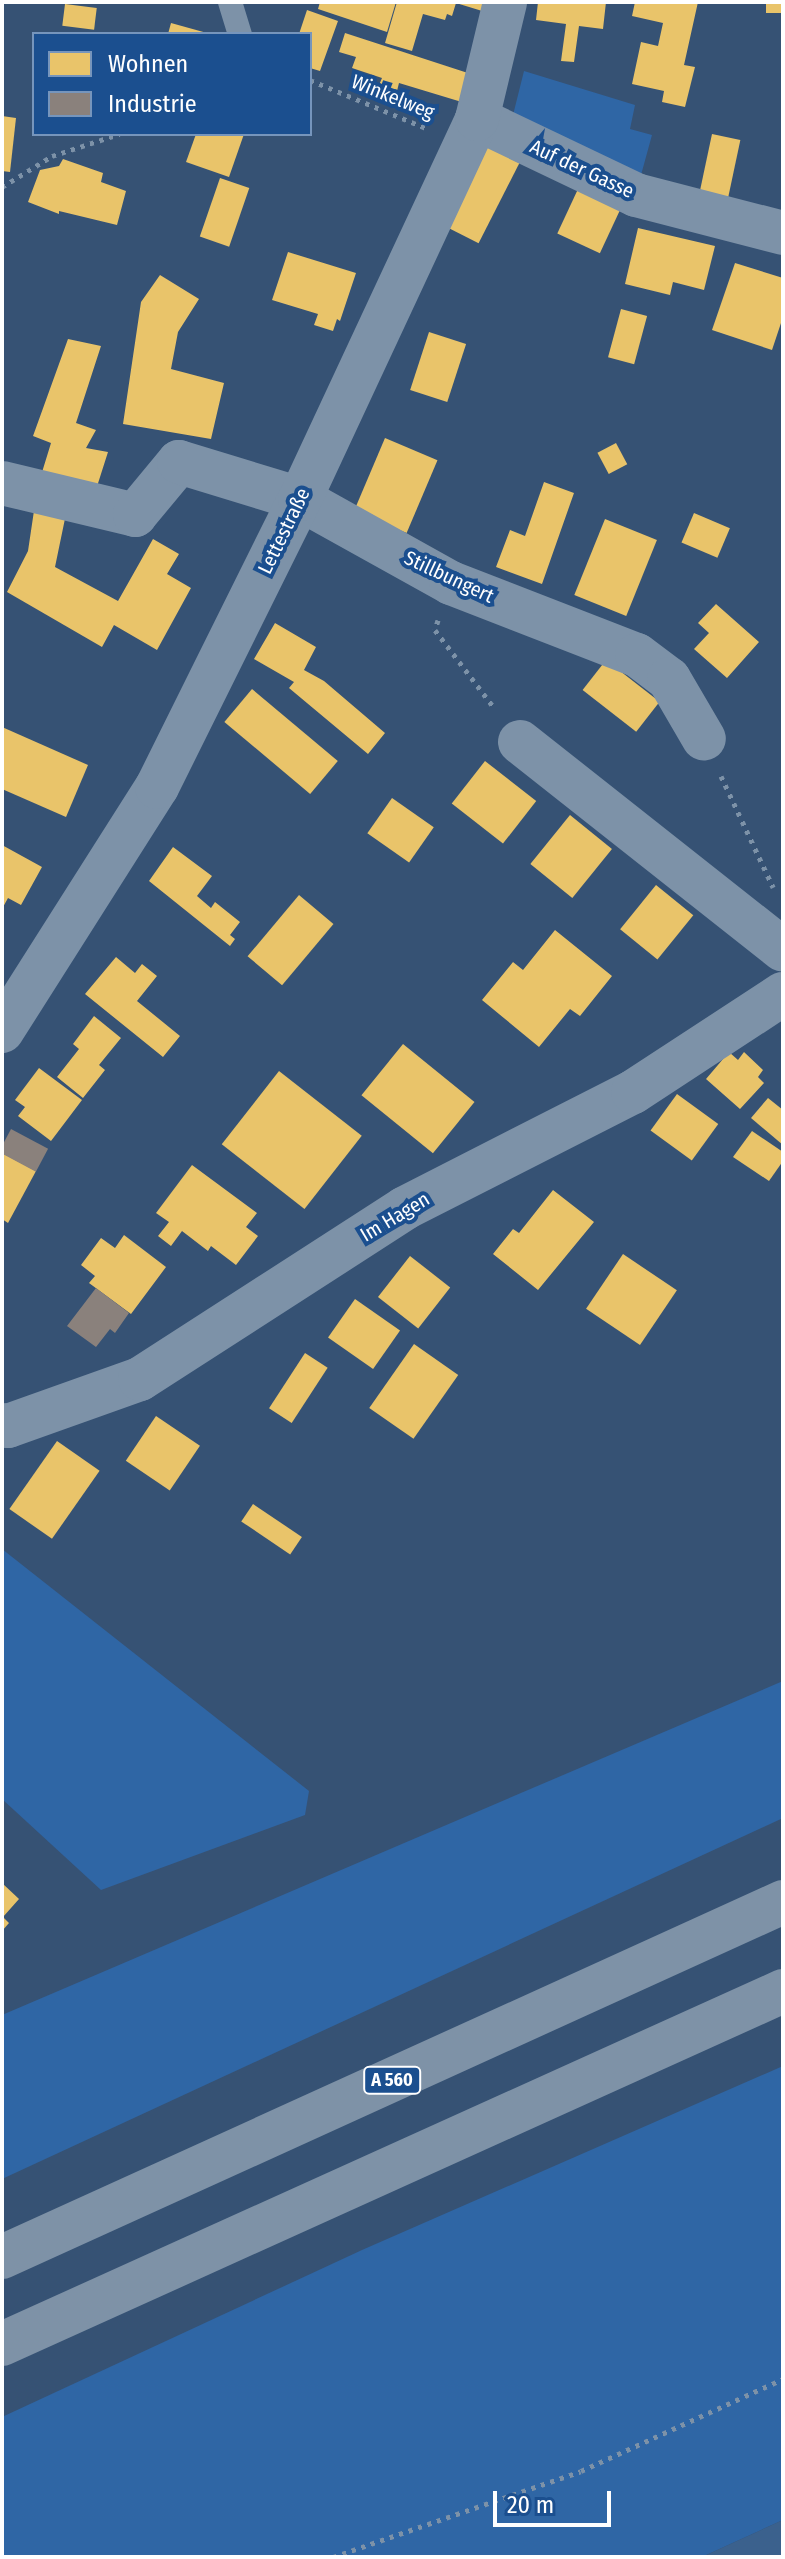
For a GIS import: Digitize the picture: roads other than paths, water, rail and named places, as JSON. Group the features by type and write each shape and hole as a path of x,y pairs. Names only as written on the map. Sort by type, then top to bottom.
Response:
{"highway":[{"name":"A 560","path":"2,2257 783,1902"},
{"path":"2,2344 783,1991"}],"street":[{"name":"Lettestraße","path":"2,1031 157,787 300,499 470,131 505,2"},
{"name":"Auf der Gasse","path":"470,131 636,195 783,233"},
{"name":"Stillbungert","path":"2,483 135,515 179,462 300,499 451,583 637,655 669,679 704,739"},
{"path":"520,742 783,950"},
{"name":"Im Hagen","path":"2,1425 140,1379 405,1208 633,1092 780,1000"}],"lane":[{"path":"230,2 239,32"}]}
